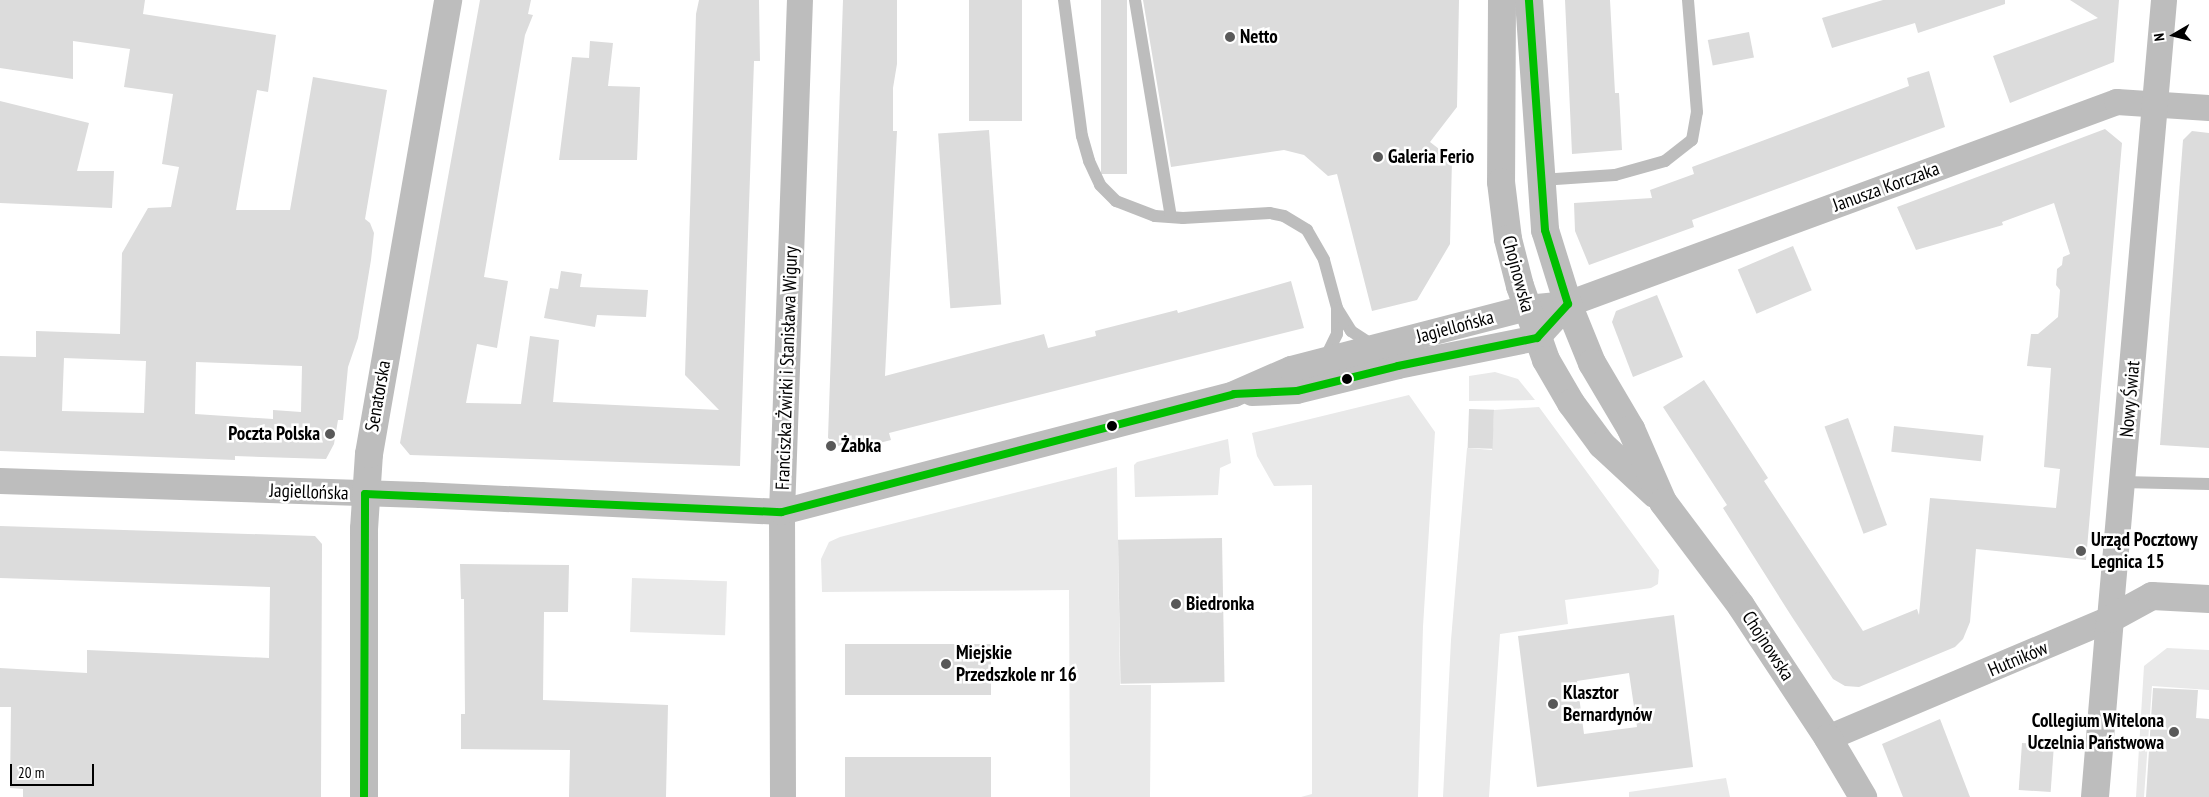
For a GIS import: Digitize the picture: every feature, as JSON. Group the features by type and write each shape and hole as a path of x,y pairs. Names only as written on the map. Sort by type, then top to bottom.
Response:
{"main road":[{"name":"Senatorska","path":"364,797 365,494 373,420 448,0"},
{"name":"Chojnowska","path":"1502,0 1501,182 1508,239 1537,338 1562,389 1602,445 1664,502 1741,606 1828,738 1863,797"},
{"name":"Chojnowska","path":"1529,0 1545,230 1568,304 1604,386 1631,429 1664,502"},
{"name":"Hutników","path":"2110,619 2152,596 2209,599"},
{"name":"Nowy Świat","path":"2095,797 2110,619"}],"street":[{"name":"Franciszka Żwirki i Stanisława Wigury","path":"783,797 782,512 800,0"},
{"name":"Nowy Świat","path":"2110,619 2164,0"},
{"name":"Janusza Korczaka","path":"1568,304 2116,102 2156,103 2209,108"},
{"name":"Jagiellońska","path":"0,481 782,512 1234,394 1292,369 1527,308 1568,304"},
{"path":"1537,338 1568,304"},
{"name":"Jagiellońska","path":"1234,394 1297,391 1398,366 1537,338"},
{"name":"Hutników","path":"1828,738 2110,619"}],"lane":[{"path":"1064,0 1082,136 1096,177 1116,201 1147,214 1171,217 1254,212 1284,216 1297,223 1317,244 1337,308 1351,331 1376,347"},
{"path":"1135,0 1171,217"},
{"path":"1541,180 1615,175 1665,161 1692,140 1697,112 1688,0"},
{"path":"1324,361 1337,334 1337,308"},
{"path":"2122,482 2209,484"}],"shaded area":[{"path":"1495,372 1518,379 1535,400 1469,401 1469,376"},
{"path":"1409,395 1435,432 1423,627 1418,797 1301,797 1312,794 1312,485 1274,486 1257,456 1252,433"},
{"path":"1539,407 1659,570 1658,584 1651,588 1565,600 1568,624 1500,634 1489,797 1443,797 1451,640 1467,448 1492,450 1494,410"},
{"path":"1228,439 1231,463 1220,468 1218,495 1135,497 1134,465 1137,462"},
{"path":"1117,467 1120,685 1151,685 1150,797 1070,797 1069,590 822,592 821,559 829,542 840,537"},
{"path":"632,578 727,581 725,635 630,632"},
{"path":"2167,648 2209,650 2209,690 2152,686 2144,797 2136,797 2144,666"},
{"path":"1726,778 1730,797 1629,797 1629,792"}],"building":[{"path":"0,0 145,0 143,14 276,35 268,92 257,90 236,210 290,210 313,77 387,90 365,219 370,223 374,233 371,260 358,338 348,367 343,420 338,420 334,444 326,459 235,456 235,460 0,451 0,356 36,357 36,331 120,334 122,253 148,208 171,207 179,167 162,164 173,94 124,87 130,49 73,41 73,79 0,68","holes":["64,358 146,361 144,413 62,411","196,362 302,366 301,412 273,410 273,419 195,414"]},
{"path":"480,0 531,0 528,14 533,15 525,35 484,277 508,281 497,348 477,344 466,403 521,404 530,336 559,340 553,402 719,410 685,375 696,14 699,0 759,0 760,61 754,61 740,466 410,455 400,443"},
{"path":"843,0 897,0 897,64 893,88 893,131 897,131 885,376 1044,334 1048,348 1096,336 1095,331 1177,310 1178,313 1291,281 1304,328 889,433 891,440 860,448 859,441 838,446 828,438"},
{"path":"969,0 1022,0 1022,121 969,121"},
{"path":"1101,0 1127,0 1127,174 1101,174"},
{"name":"Galeria Ferio","path":"1143,0 1459,0 1457,107 1430,142 1452,159 1450,244 1417,300 1372,311 1337,174 1328,176 1304,155 1284,150 1171,167"},
{"path":"1565,0 1610,0 1615,93 1619,93 1622,150 1572,154"},
{"path":"1883,0 2005,0 2005,4 1918,33 1915,23 1832,48 1822,18"},
{"path":"2070,0 2119,0 2114,62 2010,103 1993,56 2098,18"},
{"path":"1749,32 1754,58 1713,66 1708,40"},
{"path":"590,41 613,43 608,86 640,87 637,160 559,160 572,57 589,58"},
{"path":"1929,71 1945,127 1692,220 1694,227 1589,265 1575,231 1574,203 1652,198 1650,190 1694,174 1692,167 1909,86 1907,78"},
{"path":"0,101 89,123 77,171 114,171 112,208 0,203"},
{"path":"2105,129 2122,143 2086,560 1976,549 1970,622 1963,639 1955,647 1859,687 1845,686 1833,679 1792,617 1723,508 1727,505 1663,407 1704,380 1768,478 1764,481 1863,631 1917,609 1919,615 1930,498 2056,508 2060,469 2044,467 2051,368 2027,366 2031,334 2038,334 2058,317 2060,290 2056,285 2057,269 2062,265 2063,257 2070,254 2054,203 2002,222 2003,225 1916,250 1897,207"},
{"path":"989,130 1001,305 950,308 938,134"},
{"path":"2192,131 2209,133 2209,448 2160,445 2183,140"},
{"path":"1793,246 1812,290 1757,314 1738,269"},
{"path":"561,271 582,274 580,287 648,290 646,317 597,315 595,327 544,318 550,288 558,289"},
{"path":"1657,295 1683,357 1633,377 1612,322 1616,311"},
{"path":"1469,409 1494,410 1493,449 1468,448"},
{"path":"1848,418 1887,525 1863,534 1825,427"},
{"path":"1894,426 1984,435 1981,461 1891,452"},
{"path":"0,526 315,536 322,544 321,797 23,797 23,789 10,788 11,707 0,707 0,668 87,673 87,650 269,658 270,587 0,578"},
{"path":"1222,538 1225,682 1121,684 1118,540"},
{"path":"460,564 569,565 568,612 544,612 543,700 668,705 666,797 569,797 570,750 461,749 461,714 465,714 464,599 461,599"},
{"name":"Klasztor Bernardynów","path":"1674,615 1693,767 1537,787 1518,636","holes":["1629,673 1637,727 1584,734 1577,681"]},
{"path":"845,644 991,644 991,695 845,695"},
{"name":"Collegium Witelona Uczelnia Państwowa","path":"2153,688 2198,690 2196,718 2209,719 2209,797 2146,797"},
{"path":"1940,719 1970,797 1903,797 1882,744"},
{"path":"2022,743 2054,745 2051,792 2019,790"},
{"path":"845,757 991,757 991,797 845,797"}],"transit line":[{"path":"365,494 782,512 1234,394 1297,391 1398,366 1537,338 1568,304 1545,230 1529,0"},
{"path":"364,797 365,494"}],"place":[{"name":"Netto","path":"1230,37"},
{"name":"Galeria Ferio","path":"1378,157"},
{"name":"Poczta Polska","path":"330,434"},
{"name":"Żabka","path":"831,446"},
{"name":"Urząd Pocztowy Legnica 15","path":"2081,551"},
{"name":"Biedronka","path":"1176,604"},
{"name":"Miejskie Przedszkole nr 16","path":"946,664"},
{"name":"Klasztor Bernardynów","path":"1553,704"},
{"name":"Collegium Witelona Uczelnia Państwowa","path":"2174,732"}]}
